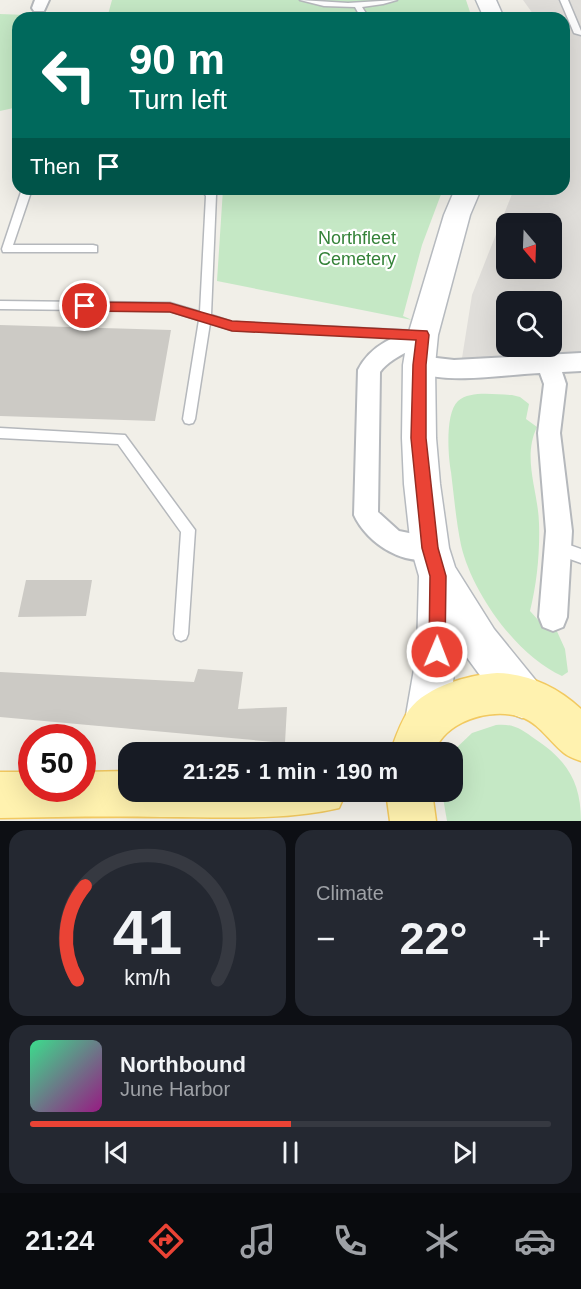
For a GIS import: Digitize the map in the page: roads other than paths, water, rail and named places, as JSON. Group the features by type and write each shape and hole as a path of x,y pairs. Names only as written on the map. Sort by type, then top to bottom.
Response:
{"main road":[{"path":"417,742 437,652 434,562 418,438 421,350 457,216 466,195"},
{"path":"434,562 480,643 522,697"},
{"path":"423,742 453,704 488,694 522,697 551,711 581,739"},
{"path":"0,795 118,794"},
{"path":"413,802 413,821"}],"street":[{"path":"434,562 393,543 377,531 366,515 369,370 374,361 403,342 454,369 581,362"},
{"path":"548,364 555,384 549,433 559,512 570,552 553,617"}],"lane":[{"path":"304,0 322,3 393,0"},
{"path":"570,14 578,33"},
{"path":"25,195 6,249 93,249"},
{"path":"189,419 205,318 211,195"},
{"path":"0,305 170,307 232,326 421,350"},
{"path":"0,433 121,439 188,530 181,634"}],"park label":[{"name":"Northfleet Cemetery","path":"357,248"}]}
